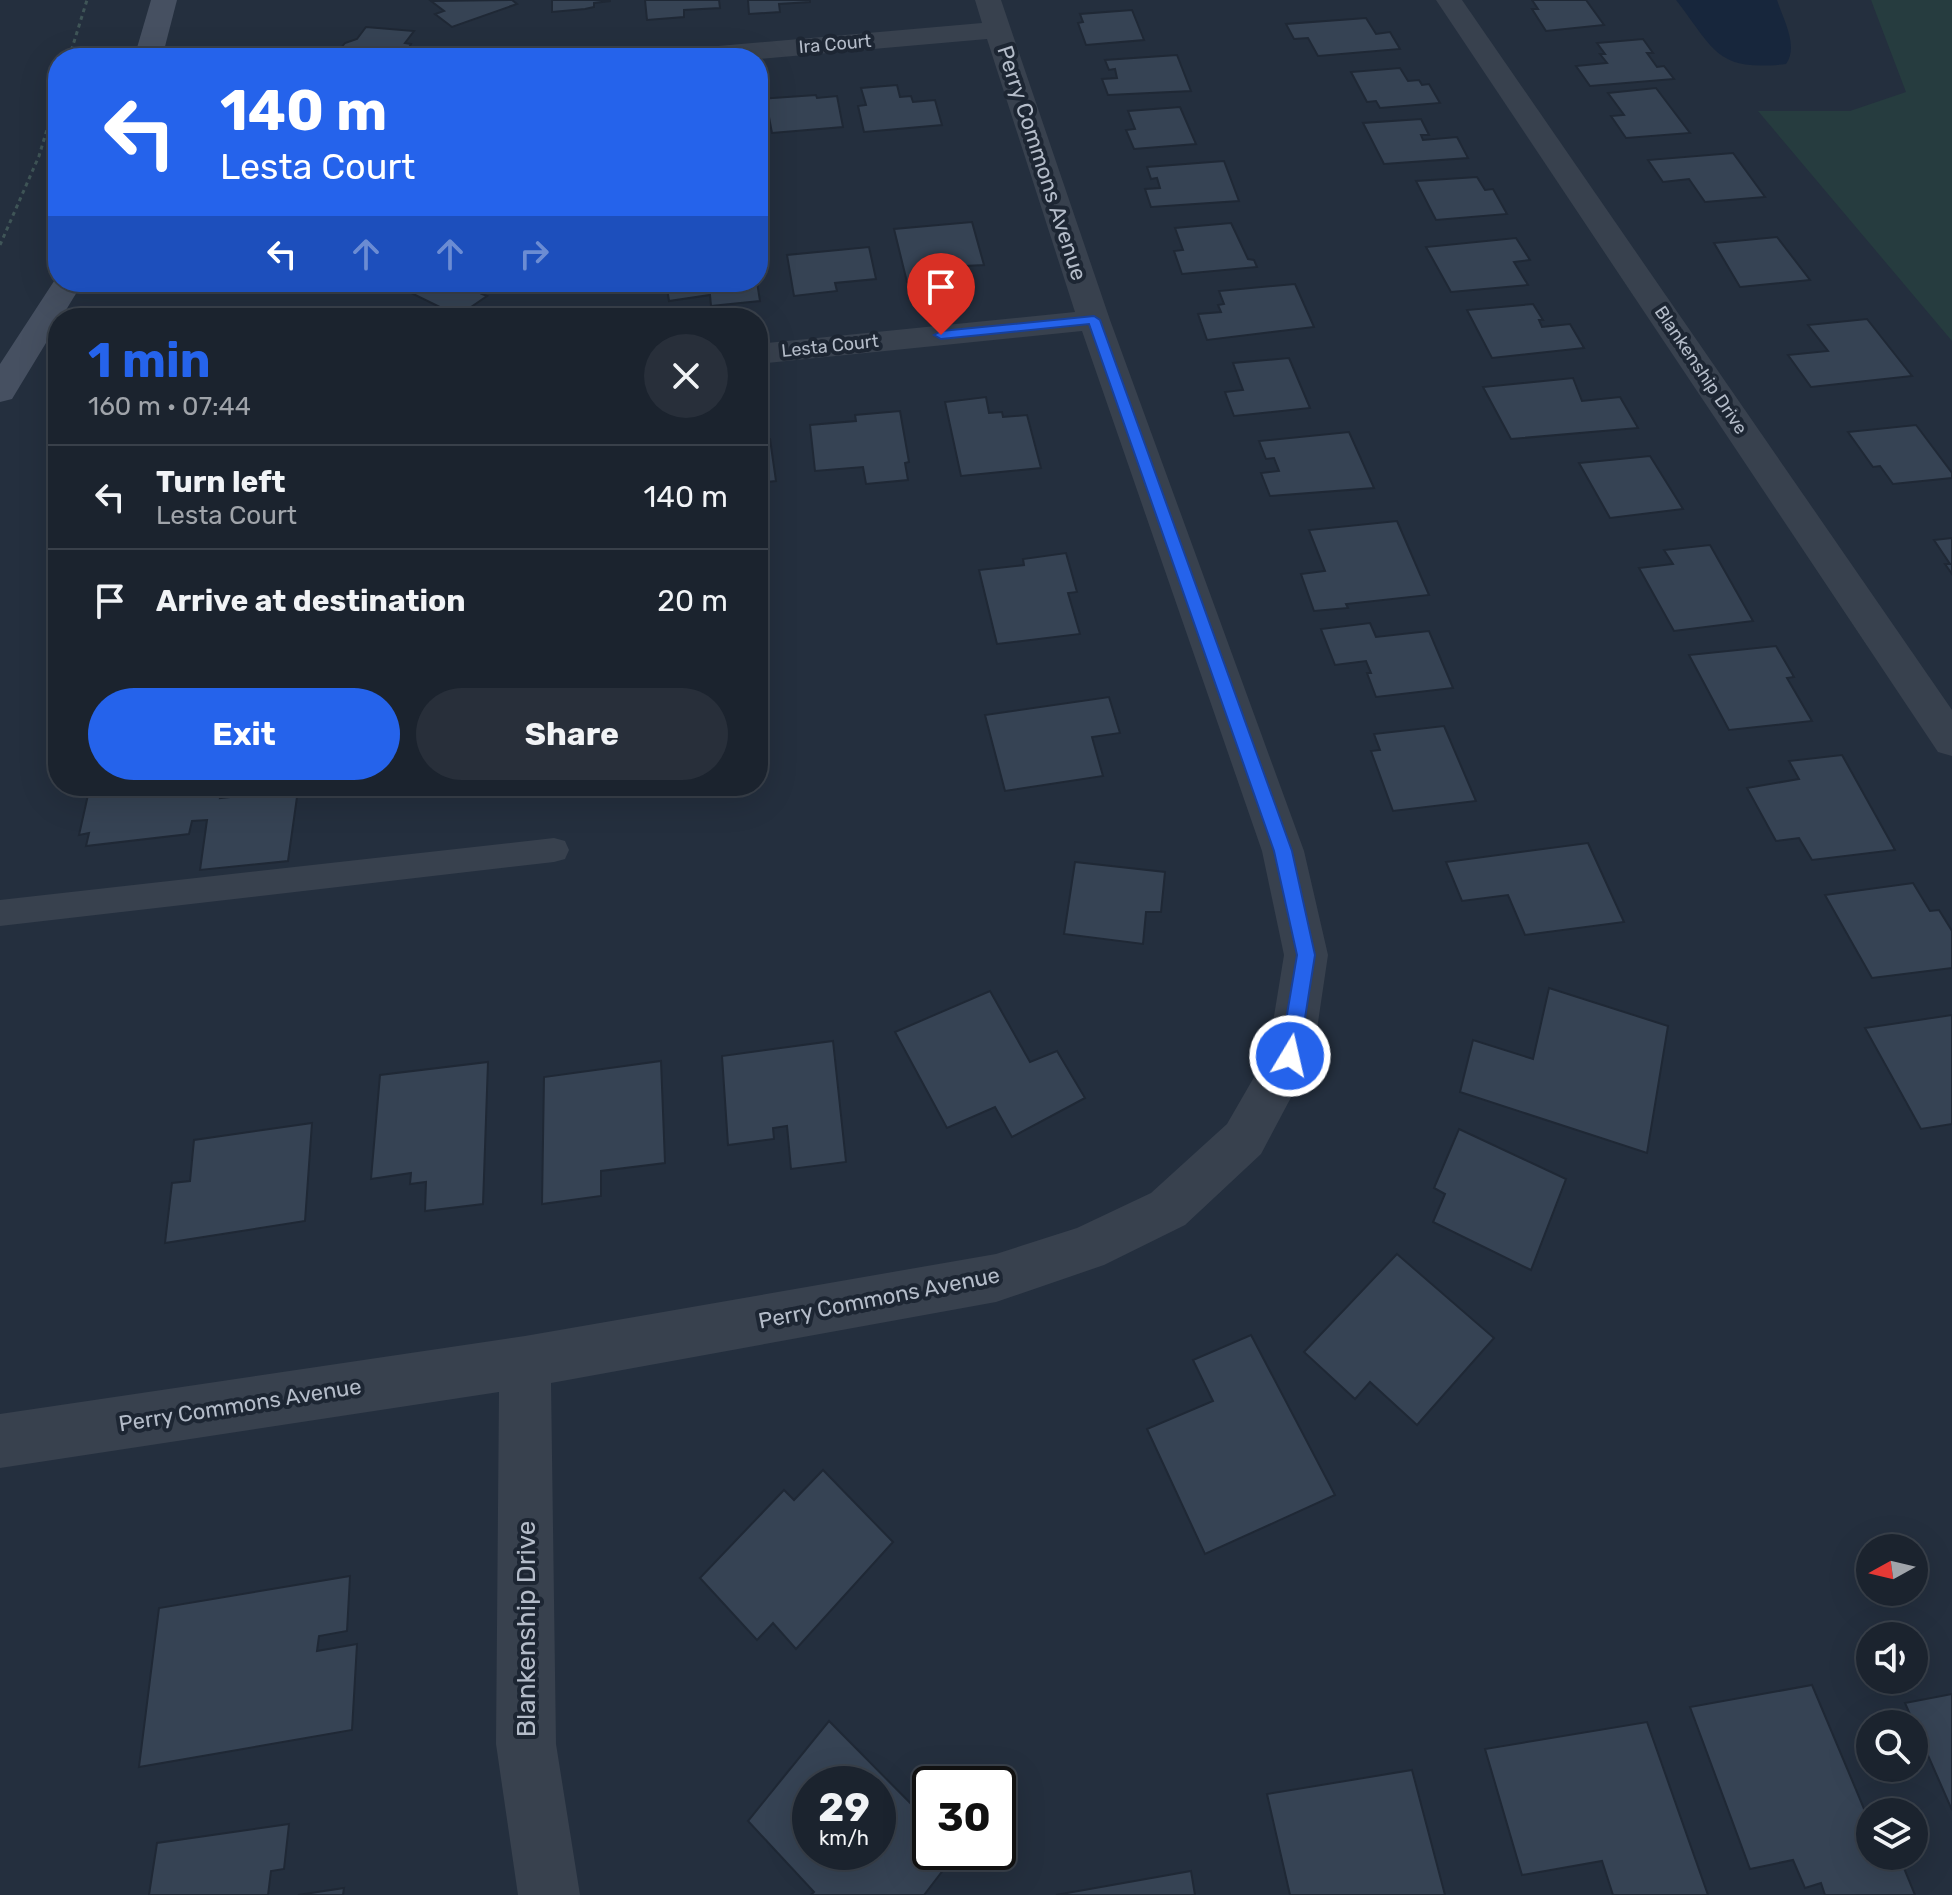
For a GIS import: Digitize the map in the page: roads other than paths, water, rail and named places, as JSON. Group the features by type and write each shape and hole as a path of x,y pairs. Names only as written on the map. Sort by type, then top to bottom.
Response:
{"main road":[{"path":"151,48 164,0"},
{"path":"0,391 48,313"}],"street":[{"name":"Blankenship Drive","path":"1449,0 1952,741"},
{"name":"Ira Court","path":"747,48 993,15"},
{"name":"Perry Commons Avenue","path":"0,1441 525,1362 996,1278 1086,1248 1168,1209 1244,1139 1290,1056 1306,955 1283,851 1094,320 993,15"},
{"name":"Lesta Court","path":"768,353 1094,320"},
{"name":"Blankenship Drive","path":"525,1362 526,1744 549,1895"}],"lane":[{"path":"0,913 554,850"}],"water":[{"path":"1676,0 1777,0 1790,41 1790,57 1786,64 1763,66 1745,64 1719,54"}]}
